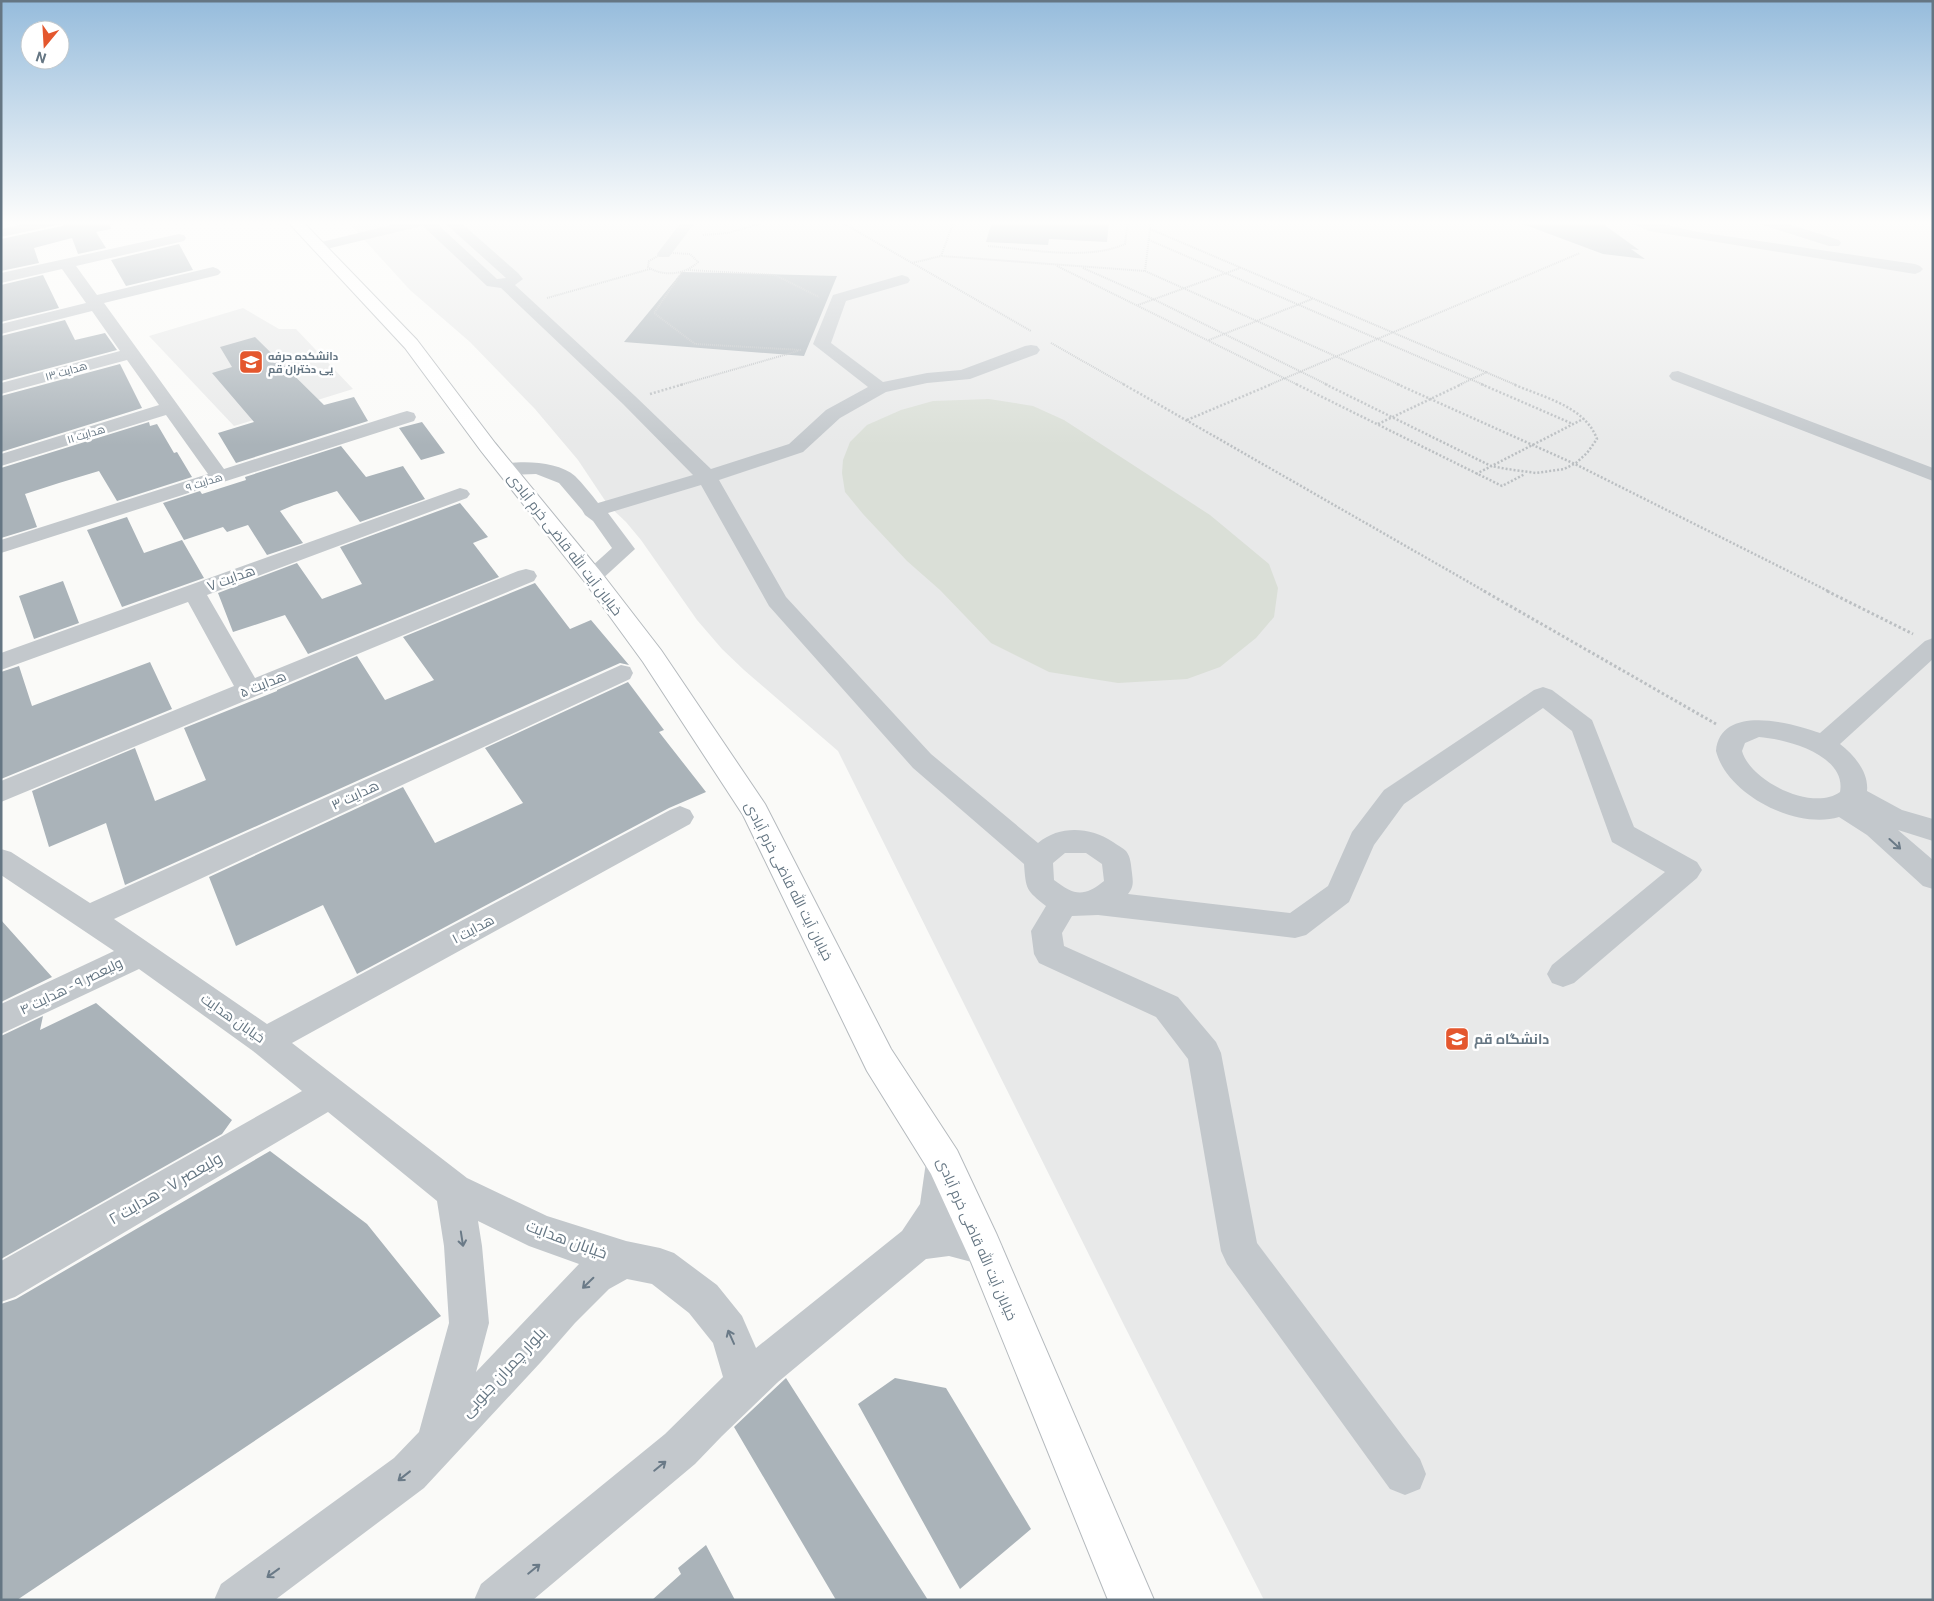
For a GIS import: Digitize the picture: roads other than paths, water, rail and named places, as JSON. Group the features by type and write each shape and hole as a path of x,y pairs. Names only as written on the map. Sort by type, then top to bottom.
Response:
{"main road":[{"name":"خیابان آیت الله قاضی خرم آبادی","path":"365,296 411,344 506,469 592,576 652,656 755,812 879,1060 944,1162 983,1246 1131,1600"}],"street":[{"path":"90,296 220,477"},
{"path":"1,330 123,296"},
{"path":"517,296 630,400 707,477 777,601 922,761 1038,859 1040,885 1081,904 1295,926 1339,894 1362,840 1394,796 1544,696 1583,726 1622,834 1687,870 1563,974"},
{"path":"848,296 840,298 822,344 880,388"},
{"path":"592,511 796,448 833,414 880,388 927,378 964,375 1037,341"},
{"name":"هدایت ۱۳","path":"1,389 131,353"},
{"path":"1678,376 1933,475"},
{"name":"هدایت ۱۱","path":"1,460 170,408"},
{"name":"هدایت ۹","path":"1,547 407,417"},
{"path":"506,469 539,468 566,479 592,511 600,517 624,549 592,576"},
{"name":"هدایت ۷","path":"1,662 460,494"},
{"name":"هدایت ۵","path":"1,792 526,576"},
{"path":"194,592 249,690"},
{"path":"1822,746 1924,640"},
{"name":"هدایت ۳","path":"89,917 621,673"},
{"path":"1847,800 1853,780 1845,765 1822,746 1790,732 1759,728 1746,730 1736,735 1730,743 1729,753 1733,764 1742,776 1772,797 1810,808 1827,809 1847,800 1933,830"},
{"path":"1847,800 1933,878"},
{"name":"هدایت ۱","path":"265,1041 680,817"},
{"path":"1038,859 1059,842 1091,842 1116,859 1119,885 1081,904 1046,931 1050,954 1168,1007 1204,1053 1240,1251 1405,1474"},
{"name":"خیابان هدایت","path":"1,860 89,917 265,1041 454,1191 542,1233 580,1247 626,1260"},
{"name":"ولیعصر ۹ - هدایت ۴","path":"1,1020 140,953"},
{"name":"ولیعصر ۷ - هدایت ۲","path":"1,1283 329,1093"},
{"path":"497,1600 680,1449 745,1383 915,1244 931,1224 938,1208 942,1195 944,1162"},
{"path":"436,1445 469,1323 463,1246 454,1191"},
{"path":"915,1244 935,1237 956,1238 983,1246"},
{"path":"626,1260 660,1267 703,1299 728,1330 739,1357 745,1383"},
{"name":"بلوار چمران جنوبی","path":"237,1600 409,1472 595,1275 626,1260"}],"place":[{"name":"دانشکده حرفه یی دختران قم","path":"251,362"},
{"name":"دانشگاه قم","path":"1457,1039"}]}
